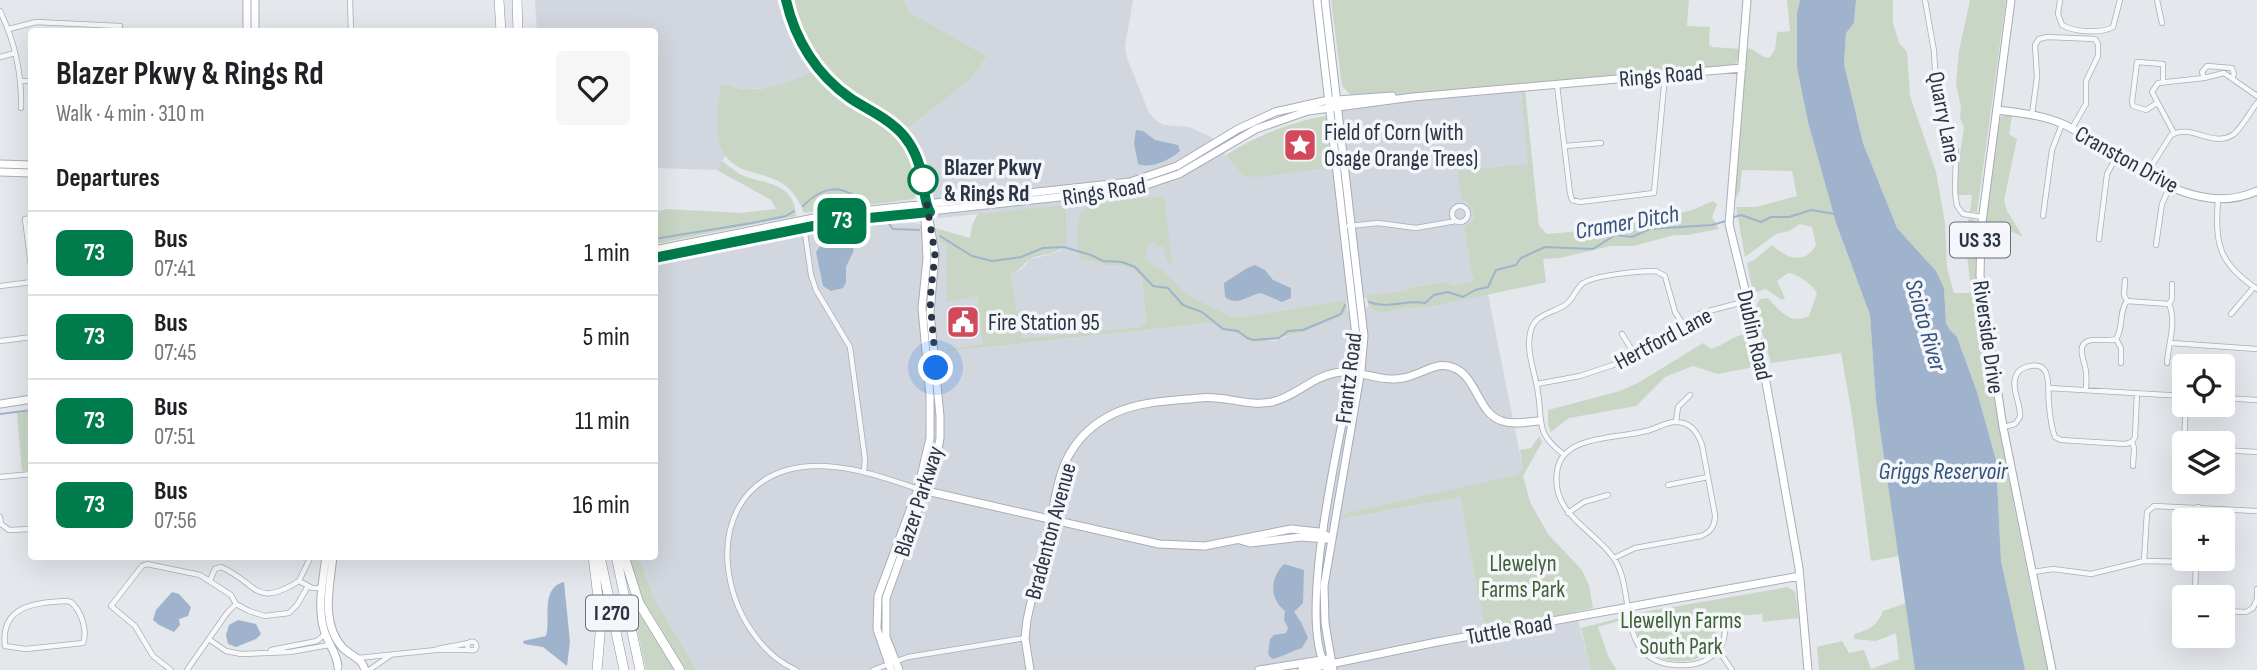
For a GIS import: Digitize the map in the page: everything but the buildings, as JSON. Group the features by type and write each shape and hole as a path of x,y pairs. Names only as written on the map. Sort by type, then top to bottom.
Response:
{"highway":[{"path":"517,0 518,28"},
{"path":"499,3 501,28"},
{"path":"593,560 601,623 597,670"},
{"name":"I 270","path":"601,560 624,670"},
{"name":"I 270","path":"617,560 640,670"},
{"path":"625,560 636,597 680,670"}],"main road":[{"path":"247,0 247,28"},
{"path":"255,0 255,28"},
{"name":"Blazer Parkway","path":"786,0 797,34 819,69 850,98 894,126 909,143 922,172 927,258 922,308 931,417 930,448 922,489 885,604 886,637 892,666 899,670"},
{"name":"Frantz Road","path":"1317,0 1334,103"},
{"name":"Frantz Road","path":"1325,0 1334,103 1364,323 1315,585 1315,608 1329,664"},
{"name":"Dublin Road","path":"1747,0 1728,210 1730,235 1760,355 1800,576 1808,670"},
{"name":"Riverside Drive","path":"2011,0 1982,217 1979,252 1981,289 2003,427 2052,670"},
{"name":"Rings Road","path":"658,257 845,213 926,209 1135,189 1179,174 1256,129 1334,103 1742,68"},
{"name":"Cranston Drive","path":"1997,110 2032,115 2062,124 2169,186 2197,195 2218,199 2257,191"},
{"path":"0,164 28,165"},
{"path":"0,172 28,173"},
{"name":"Rings Road","path":"658,249 803,224"},
{"name":"Bradenton Avenue","path":"1030,670 1025,638 1027,620 1058,485 1068,456 1092,428 1117,412 1143,404 1213,396 1253,403 1269,402 1282,399 1330,374 1356,374 1384,380 1403,379 1446,365 1459,369 1468,378 1488,410 1499,420 1513,423 1539,421"},
{"path":"0,404 28,400"},
{"path":"922,489 1171,546 1194,547 1240,540 1250,543 1326,537"},
{"name":"Frantz Road","path":"1326,537 1324,604 1329,664"},
{"path":"326,560 326,589 332,631 339,644 367,670"},
{"path":"332,560 321,612 325,634 337,657 338,668"},
{"name":"Tuttle Road","path":"1329,664 1800,576"},
{"path":"338,668 344,659 355,658"},
{"path":"1259,670 1329,664"},
{"path":"1302,670 1329,664"}],"street":[{"path":"350,0 351,28"},
{"name":"Quarry Lane","path":"1926,0 1934,51 1936,89 1956,151 1957,206 1963,214 1982,217"},
{"path":"2060,0 2058,14 2062,25 2070,29 2110,30 2116,23 2120,0"},
{"path":"2157,0 2162,23"},
{"path":"0,11 9,29 15,53 21,81 21,108"},
{"path":"9,29 37,22 120,26"},
{"path":"2032,115 2037,77 2035,45 2039,39 2091,38 2098,44 2098,56 2086,82 2086,104 2072,129"},
{"path":"0,57 15,53"},
{"path":"2157,103 2141,110 2132,102 2137,62 2163,64 2163,82"},
{"path":"2204,78 2202,72 2207,66 2232,68 2232,78"},
{"path":"2174,133 2152,92 2158,83 2204,78 2220,73 2257,96"},
{"path":"1558,85 1572,200 1594,200 1654,193 1665,74"},
{"path":"21,81 28,81"},
{"path":"2147,173 2168,137 2174,133 2185,131 2210,138 2226,138 2238,130 2257,103"},
{"path":"2043,216 2052,150 2062,124"},
{"path":"1565,146 1601,143"},
{"path":"2099,239 2107,174 2117,156"},
{"path":"2156,245 2161,210 2169,186"},
{"path":"2218,199 2216,233 2220,249 2229,266 2255,288 2231,314"},
{"path":"28,218 24,219 28,246"},
{"path":"1349,226 1378,223 1416,228 1456,221"},
{"path":"803,224 816,290 850,347 865,458 864,472"},
{"path":"1563,454 1542,432 1539,421 1540,404 1530,350 1531,328 1543,315 1570,302 1580,286 1590,280 1650,271 1661,272 1666,279 1675,312 1683,324"},
{"path":"2125,280 2124,295 2127,301"},
{"path":"0,286 28,282"},
{"path":"2167,363 2171,343 2172,310 2169,304 2172,284"},
{"name":"Hertford Lane","path":"1537,384 1580,376 1613,365 1701,313 1747,301"},
{"path":"2127,301 2169,304"},
{"path":"2116,339 2121,330 2122,309 2127,301"},
{"path":"1622,334 1634,355"},
{"path":"0,341 28,338"},
{"path":"2116,339 2121,348 2121,363"},
{"path":"2086,390 2086,370 2081,350 2083,346 2090,341 2116,339"},
{"path":"2171,343 2257,349"},
{"path":"2003,427 2015,424 2020,417 2014,383 2020,370 2030,366 2043,369 2048,376 2050,414 2057,439 2125,444 2132,442 2135,437 2137,393"},
{"path":"2049,388 2172,395"},
{"path":"1676,422 1678,407 1690,395"},
{"path":"2235,399 2257,400"},
{"path":"1614,558 1635,548 1701,536 1709,532 1714,524 1715,515 1699,435 1685,424 1676,422 1648,431 1577,445 1563,454 1556,476 1560,496 1568,513 1614,558 1622,577 1634,637 1642,649 1654,659 1671,664 1693,665 1719,651 1725,639 1725,628"},
{"path":"2132,442 2133,466"},
{"path":"2235,451 2257,452"},
{"path":"796,670 776,660 759,643 737,604 727,566 728,548 733,523 748,496 764,481 783,471 806,467 864,472 922,489"},
{"path":"0,477 28,474"},
{"path":"1668,485 1708,477"},
{"path":"1568,513 1584,502 1608,495"},
{"path":"2144,561 2146,517 2150,508 2160,505 2250,509 2256,513"},
{"path":"0,517 4,528 28,528"},
{"path":"210,580 215,569 221,567 256,590 273,594 299,581 309,560"},
{"path":"2032,572 2053,569 2098,573 2144,561 2172,560"},
{"path":"171,670 153,656 135,626 111,606 142,566 152,563 193,573 210,580 231,595 236,604 265,616 289,613 308,586"},
{"path":"299,581 308,586 326,589"},
{"path":"2235,612 2255,610 2257,589"},
{"path":"0,650 5,646 26,649 83,643 84,627 76,605 66,601 17,607 1,627 5,646"},
{"path":"187,670 236,604"},
{"path":"267,652 317,641 325,634"},
{"path":"873,670 892,666 908,657 1025,638"},
{"path":"210,640 226,652 234,654 290,652 330,646"},
{"path":"355,658 370,659 436,650 475,650 477,645 474,642 436,650"},
{"path":"1719,651 1732,670"},
{"path":"367,670 394,654"}],"shaded area":[{"path":"535,0 791,0 811,51 822,67 787,84 769,88 732,87 720,143 726,155 717,170 658,168 658,28 537,28"},
{"path":"904,0 1133,0 1125,46 1127,58 1149,113 1164,125 1189,127 1211,137 1243,176 1332,167 1326,116 1351,95 1520,85 1529,164 1461,199 1474,210 1474,218 1464,228 1473,282 1452,286 1448,282 1411,287 1407,291 1242,317 1230,316 1186,294 1164,271 1145,260 1148,244 1153,242 1164,198 1160,196 1091,204 1109,266 1134,269 1142,278 1146,324 1140,327 1022,338 1010,273 1021,270 1029,260 1058,252 1067,243 1066,206 938,218 919,153 904,131 971,79 987,56 909,12"},
{"path":"915,223 938,229 940,241 947,245 946,301 977,296 984,344 941,352 1209,323 1255,341 1275,341 1342,316 1347,311 1369,307 1380,313 1388,313 1397,309 1429,307 1488,294 1523,470 1517,475 1478,485 1344,514 1343,519 1460,497 1486,636 1578,620 1591,670 1330,670 1328,662 1280,670 697,670 653,596 640,560 658,560 658,264 858,225"}],"green space":[{"path":"791,0 904,0 909,12 987,56 971,79 904,131 844,87 823,67 806,42"},
{"path":"1331,0 1689,0 1687,26 1710,27 1709,45 1712,47 1741,49 1739,59 1733,66 1443,92 1351,95 1342,86"},
{"path":"1787,0 1800,0 1797,13 1797,68 1808,122 1836,223 1870,315 1876,402 1899,556 1871,561 1841,353 1771,363 1755,309 1760,299 1768,298 1786,316 1802,318 1809,316 1817,293 1804,280 1788,273 1777,281 1785,298 1782,300 1766,289 1753,293 1747,263 1772,245 1784,254 1796,258 1807,255 1816,245 1812,227 1800,224 1789,231 1776,234 1745,257 1736,207 1756,207 1797,196 1792,171 1742,170 1740,190 1736,198 1732,197 1747,48 1769,58 1775,50 1777,32 1790,31"},
{"path":"1856,0 1893,0 1893,23 1899,43 1907,52 1910,96 1936,172 1945,223 1947,268 1954,293 1971,291 1967,255 1968,220 1970,218 1978,222 1977,272 1985,345 2048,670 2025,670 2001,561 1996,460 1977,392 1957,337 1948,329 1946,323 1944,288 1936,271 1897,228 1863,143 1844,64 1846,33 1854,23"},
{"path":"1970,0 2006,0 1977,212 1970,212 1972,195 1958,195 1958,169 1964,127 1960,118 1961,107 1956,84 1959,51"},
{"path":"815,70 842,96 889,128 906,146 917,171 920,189 917,189 914,199 804,213 795,196 784,185 735,165 726,156 717,128 720,87 723,84 759,89 793,80"},
{"path":"1521,91 1525,91 1539,226 1547,234 1570,232 1620,220 1644,223 1692,210 1713,201 1717,204 1712,217 1719,229 1674,235 1634,246 1610,246 1560,258 1543,259 1546,282 1543,283 1429,307 1397,309 1388,313 1380,313 1369,307 1366,296 1406,291 1411,287 1448,282 1452,286 1473,281 1464,228 1474,215 1471,207 1461,199 1458,171 1528,164"},
{"path":"1326,116 1333,167 1257,177 1243,176 1226,155 1274,131"},
{"path":"2012,116 2009,134 2017,139 2004,200 2007,211 2023,237 2013,232 1985,229 1998,126 2001,117"},
{"path":"722,161 746,177 779,187 791,197 796,216 658,243 658,211 667,209 741,213 776,209 771,200 717,170"},
{"path":"1160,196 1164,198 1172,263 1167,262 1163,246 1157,247 1153,242 1148,245 1145,260 1164,271 1186,294 1230,316 1242,317 1346,300 1347,311 1342,316 1299,333 1263,342 1209,323 941,352 983,344 977,296 946,302 947,245 939,241 938,229 970,238 972,225 978,214 1066,205 1067,243 1057,251 1034,257 1020,269 1010,273 1022,338 1140,327 1146,323 1142,278 1134,269 1080,258 1076,231 1081,212 1091,204"},
{"path":"1747,333 1754,367 1718,374 1693,366 1665,377 1636,406 1569,418 1551,432 1548,410 1620,391 1703,343 1711,349"},
{"path":"28,411 28,470 22,471 17,413"},
{"name":"Llewelyn Farms Park","path":"1539,436 1542,442 1523,476 1530,502 1548,534 1582,570 1589,585 1593,608 1485,631 1460,497 1342,519 1343,514 1517,475 1523,470 1520,450 1531,448"},
{"path":"628,560 640,560 653,596 697,670 683,670 638,594"},
{"name":"Llewellyn Farms South Park","path":"1788,587 1795,592 1799,618 1763,622 1762,614 1734,616 1731,620 1722,618 1715,625 1718,643 1711,651 1693,660 1673,661 1653,654 1639,638 1633,618 1637,613"},
{"path":"631,601 637,603 676,670 646,670"},
{"path":"1906,603 1915,670 1819,670 1817,647 1842,641 1849,653 1864,650 1871,669 1899,659 1896,633 1876,641 1854,639 1854,634 1872,627 1883,611"},
{"name":"Llewellyn Farms South Park","path":"1620,618 1622,620 1598,627 1609,658 1617,670 1591,670 1581,628"}],"water":[{"name":"Griggs Reservoir","path":"1800,0 1856,0 1854,23 1846,33 1844,64 1863,143 1897,228 1936,271 1944,288 1946,323 1957,337 1977,392 1996,460 2001,561 2025,670 1915,670 1876,402 1870,315 1836,223 1808,122 1797,68 1797,13"},
{"path":"1136,130 1143,131 1155,140 1178,145 1180,151 1160,163 1138,164 1134,143"},
{"path":"849,242 854,250 846,267 846,282 843,288 831,291 823,286 816,252 821,245"},
{"path":"1255,265 1265,270 1273,280 1291,288 1291,298 1282,302 1261,293 1238,301 1225,297 1224,283"},
{"path":"1284,564 1304,570 1303,603 1294,612 1308,638 1302,648 1272,659 1268,654 1270,639 1274,635 1286,633 1288,628 1284,620 1285,611 1276,600 1273,588 1276,575"},
{"path":"564,582 570,642 567,666 543,647 524,644 523,641 546,636 549,597 557,585"},
{"path":"172,592 179,594 191,607 188,616 179,619 180,625 174,632 153,620 156,610"},
{"path":"238,620 256,624 261,634 256,639 236,647 228,644 226,635 229,625"}],"waterway":[{"name":"Cramer Ditch","path":"803,206 819,194 834,189 850,193 867,205"},
{"name":"Cramer Ditch","path":"1734,217 1741,215 1761,222 1771,217 1789,217 1811,210 1835,214"},
{"name":"Cramer Ditch","path":"658,238 752,223 786,216 794,211"},
{"name":"Cramer Ditch","path":"1369,302 1383,305 1425,303 1434,295 1448,292 1463,297 1488,287 1496,270 1516,265 1521,258 1545,247 1593,249 1615,235 1632,237 1650,229 1712,225 1726,221"},
{"name":"Cramer Ditch","path":"889,224 893,229 919,230"},
{"name":"Cramer Ditch","path":"940,236 972,256 992,261 1021,257 1043,248 1064,247 1103,261 1122,262 1135,267 1153,286 1168,288 1183,305 1202,312 1223,329 1238,331 1253,340 1279,338 1288,331 1303,330 1341,314 1345,305"},
{"name":"Cramer Ditch","path":"0,414 28,410"}],"bus line":[{"name":"73","path":"658,257 838,221 930,212 925,204 920,165 909,143 894,126 850,98 819,69 797,34 786,0"}],"place":[{"name":"Field of Corn (with Osage Orange Trees)","path":"1300,145"},
{"name":"Blazer Pkwy & Rings Rd","path":"923,180"},
{"name":"Fire Station 95","path":"963,322"}],"route":[{"path":"923,180 935,254 930,313 936,368"}],"water label":[{"name":"Scioto River","path":"1926,325"}]}
